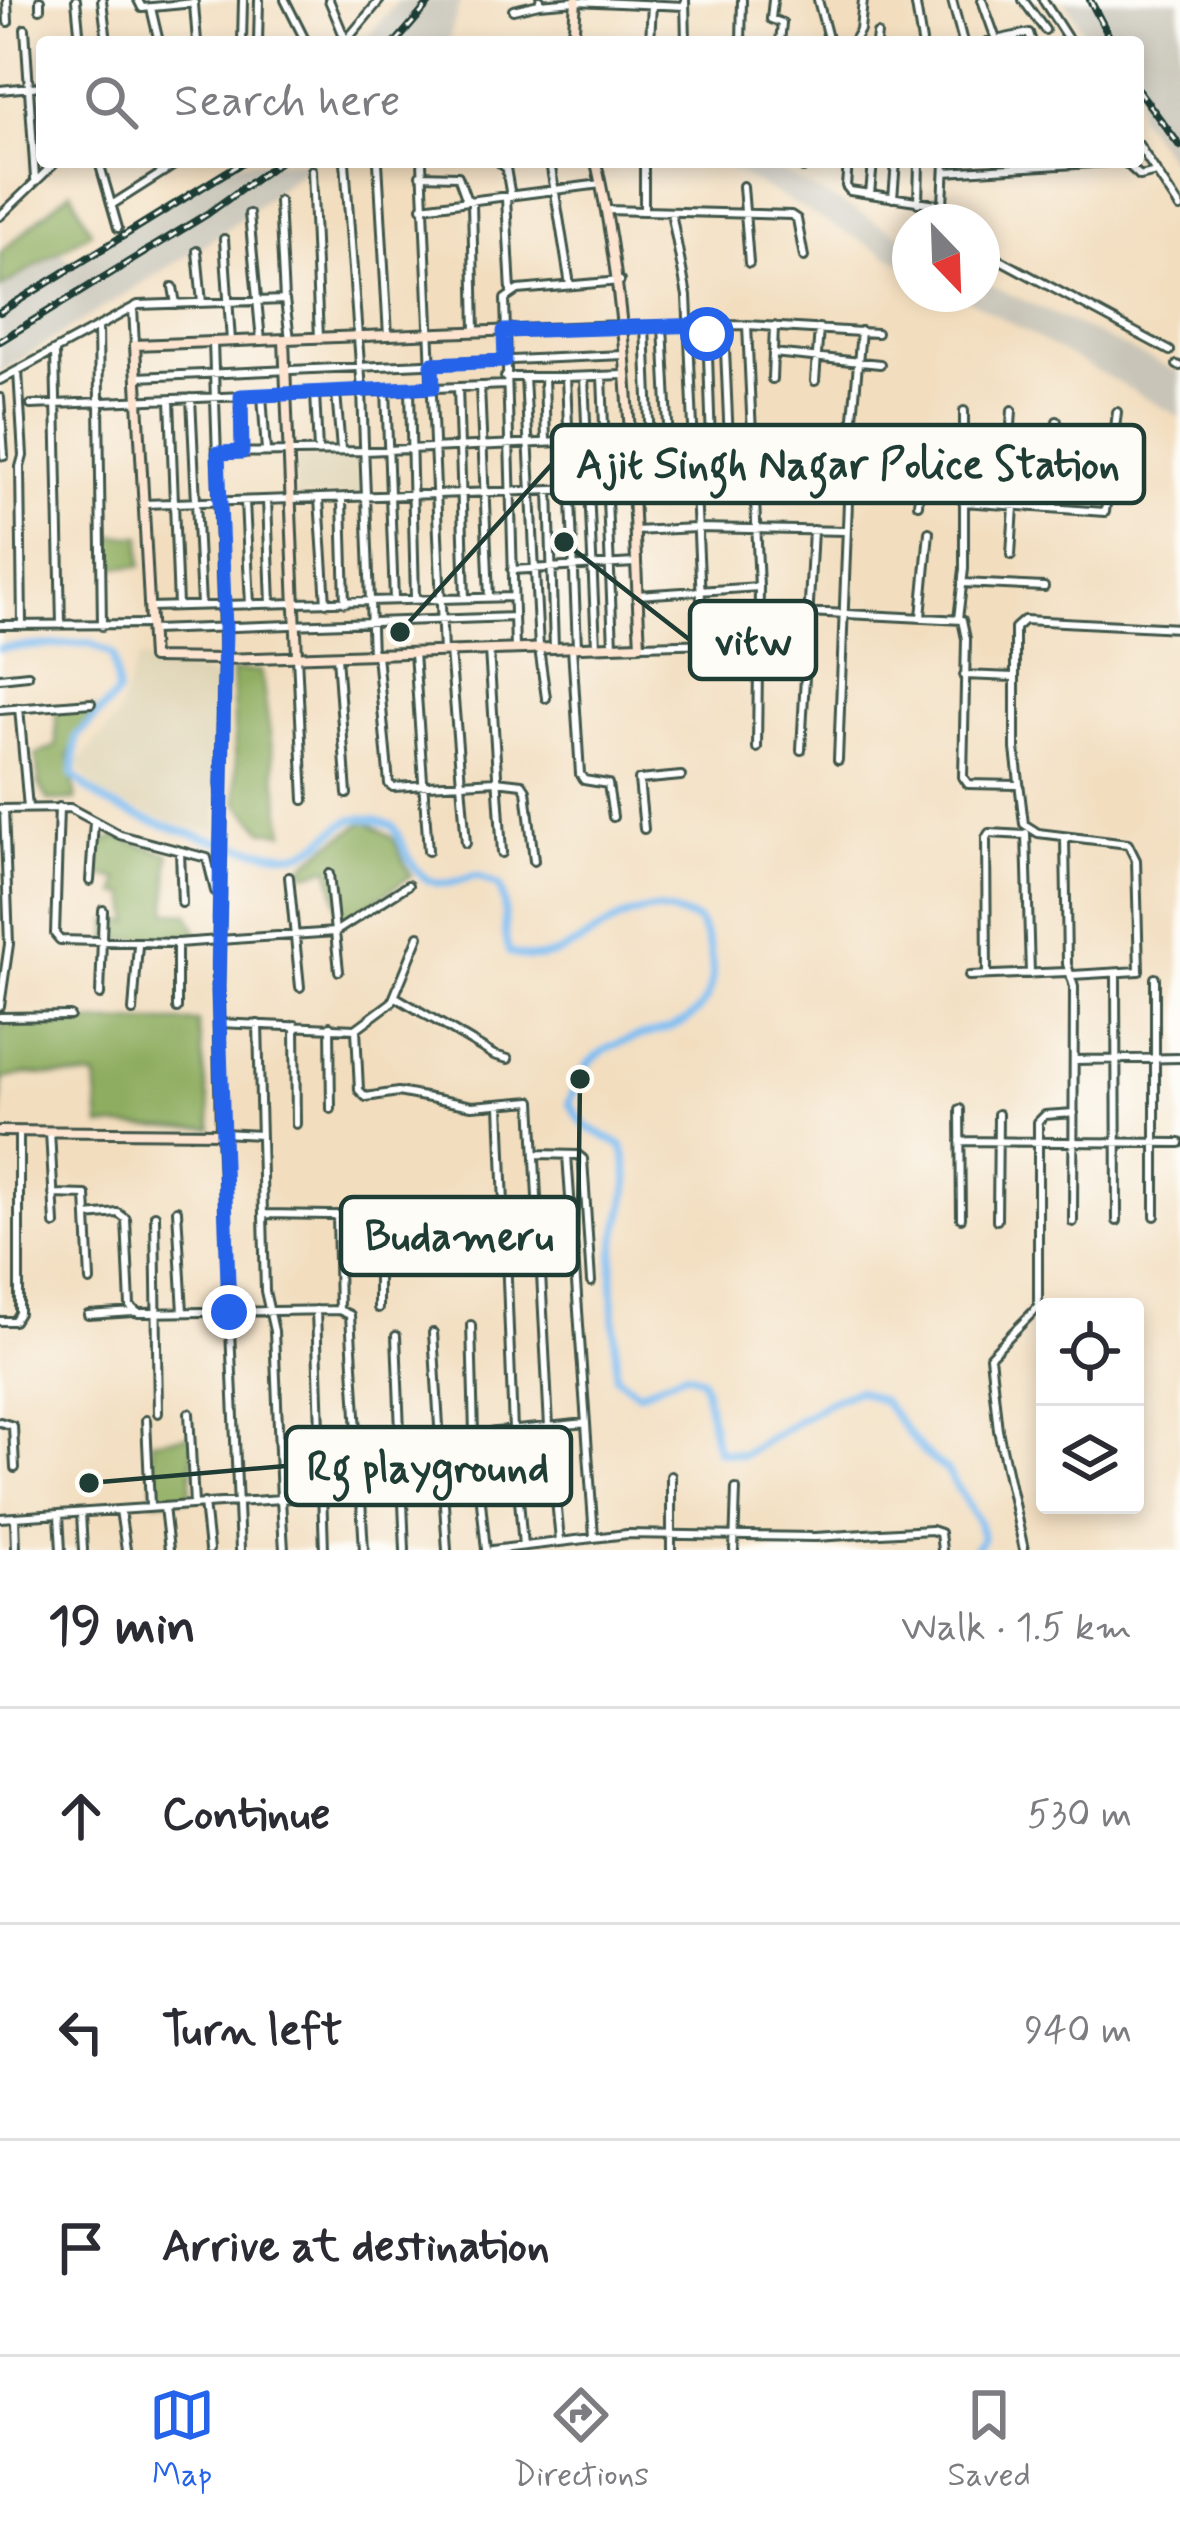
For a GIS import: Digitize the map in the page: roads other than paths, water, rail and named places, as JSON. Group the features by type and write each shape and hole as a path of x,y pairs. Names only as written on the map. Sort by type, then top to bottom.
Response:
{"street":[{"path":"76,0 79,36"},
{"path":"102,0 106,36"},
{"path":"139,0 142,8 194,1 196,36"},
{"path":"242,36 243,0"},
{"path":"259,0 259,36"},
{"path":"285,0 303,36"},
{"path":"329,0 344,36"},
{"path":"573,36 576,0"},
{"path":"513,10 540,2 576,0 684,3 686,36"},
{"path":"741,36 742,0"},
{"path":"773,0 771,20 782,23 781,36"},
{"path":"818,0 827,36"},
{"path":"857,36 862,0"},
{"path":"915,0 921,36"},
{"path":"952,0 962,36"},
{"path":"982,0 995,36"},
{"path":"1023,0 1045,30"},
{"path":"1043,0 1066,36"},
{"path":"5,1 8,22"},
{"path":"650,36 652,1"},
{"path":"350,36 377,2"},
{"path":"151,8 158,36"},
{"path":"25,29 35,179"},
{"path":"0,90 36,86"},
{"path":"1144,153 1180,208"},
{"path":"1,216 49,168"},
{"path":"101,168 118,228"},
{"path":"112,204 169,168"},
{"path":"345,168 361,367 371,624 389,784 496,782 525,787 534,862"},
{"path":"378,168 388,335"},
{"path":"421,168 443,620 466,843"},
{"path":"504,168 511,292"},
{"path":"551,168 570,285"},
{"path":"597,168 620,281 640,645"},
{"path":"644,168 644,210"},
{"path":"848,168 847,189 930,204"},
{"path":"870,194 872,168"},
{"path":"893,198 896,168"},
{"path":"918,203 919,168"},
{"path":"943,204 945,168"},
{"path":"1131,168 1140,176 1156,172"},
{"path":"312,170 320,338"},
{"path":"420,175 458,176 472,202"},
{"path":"422,207 601,184"},
{"path":"743,186 748,263"},
{"path":"278,202 304,800"},
{"path":"472,202 475,331"},
{"path":"0,203 1,216"},
{"path":"606,210 794,216 804,257"},
{"path":"671,212 687,296 703,643"},
{"path":"249,214 261,341"},
{"path":"224,239 231,341"},
{"path":"197,251 202,303"},
{"path":"1000,260 1170,351"},
{"path":"515,649 505,298 511,292 620,281"},
{"path":"173,287 176,304"},
{"path":"0,380 133,308 284,300"},
{"path":"133,308 154,660 757,642"},
{"path":"707,325 711,443"},
{"path":"724,325 729,442"},
{"path":"135,345 622,326 747,325 878,333"},
{"path":"747,325 759,615 757,748"},
{"path":"645,326 650,446"},
{"path":"663,326 669,445"},
{"path":"772,379 774,326"},
{"path":"98,327 102,626"},
{"path":"815,381 819,328"},
{"path":"838,760 850,450 861,332"},
{"path":"213,342 225,628 218,890 221,1133 240,1550"},
{"path":"55,351 61,625"},
{"path":"773,353 880,364"},
{"path":"137,377 624,355"},
{"path":"18,370 23,456 22,625"},
{"path":"31,405 410,390 480,386 525,377 625,375"},
{"path":"584,376 596,646"},
{"path":"602,376 613,646"},
{"path":"525,377 538,648 546,698"},
{"path":"544,377 546,442"},
{"path":"566,377 580,774 584,780 608,784 613,817"},
{"path":"480,386 489,597"},
{"path":"458,387 465,598"},
{"path":"386,389 394,600"},
{"path":"410,390 415,599"},
{"path":"336,392 341,449"},
{"path":"315,393 318,450"},
{"path":"262,395 266,452"},
{"path":"241,396 242,452"},
{"path":"0,398 4,456"},
{"path":"191,398 201,605"},
{"path":"170,399 178,606"},
{"path":"1011,555 1012,410"},
{"path":"964,411 958,619 965,629 964,780 1017,785"},
{"path":"963,502 1105,512 1117,412"},
{"path":"1054,509 1057,421"},
{"path":"218,453 587,440 650,446 751,441 962,461"},
{"path":"919,504 923,457"},
{"path":"143,504 754,483"},
{"path":"549,490 554,648"},
{"path":"319,498 326,603"},
{"path":"267,500 271,604"},
{"path":"343,500 345,603"},
{"path":"245,501 250,605"},
{"path":"801,750 813,530"},
{"path":"634,531 847,532"},
{"path":"921,617 929,532"},
{"path":"512,570 635,563"},
{"path":"962,584 1044,587"},
{"path":"637,595 758,587"},
{"path":"149,607 513,597"},
{"path":"759,615 770,610 958,619"},
{"path":"0,625 225,628 514,617"},
{"path":"1030,974 1026,832 1017,785 1014,638 1019,620 1180,628"},
{"path":"489,650 502,853"},
{"path":"414,653 428,851"},
{"path":"337,656 347,794"},
{"path":"0,678 28,675"},
{"path":"964,675 1014,677"},
{"path":"0,710 92,703"},
{"path":"19,708 28,808"},
{"path":"644,829 639,780 681,776"},
{"path":"59,807 55,934 60,940 177,943 335,932 408,885"},
{"path":"0,1006 9,962 2,809 75,810 121,835 207,858 218,890"},
{"path":"89,881 94,822"},
{"path":"969,976 1131,973 1140,968 1134,850 1128,844 1026,832 986,835 987,975"},
{"path":"1064,836 1075,1060 1073,1222"},
{"path":"180,850 182,903"},
{"path":"328,874 340,971"},
{"path":"289,877 300,987"},
{"path":"100,995 103,910"},
{"path":"219,1023 356,1028 374,1020 396,997 419,936"},
{"path":"177,943 177,1008"},
{"path":"133,1011 138,944"},
{"path":"1116,973 1117,1221"},
{"path":"1155,1216 1156,978"},
{"path":"396,997 508,1059"},
{"path":"0,1018 70,1016"},
{"path":"257,1023 265,1291 278,1389 284,1550"},
{"path":"295,1025 296,1124"},
{"path":"330,1026 331,1108"},
{"path":"356,1028 359,1090 366,1097 398,1092 452,1104 532,1101 549,1426 560,1541"},
{"path":"1075,1060 1180,1058"},
{"path":"500,1105 513,1430 523,1548"},
{"path":"960,1109 961,1218"},
{"path":"1024,1550 998,1430 990,1356 1038,1306 1040,1118 1074,1113"},
{"path":"997,1220 998,1114"},
{"path":"0,1131 261,1135"},
{"path":"0,1321 14,1321 18,1316 19,1131"},
{"path":"50,1131 55,1224"},
{"path":"960,1142 1180,1143"},
{"path":"536,1154 581,1156 591,1282"},
{"path":"567,1154 594,1537"},
{"path":"53,1194 84,1194 90,1281"},
{"path":"177,1210 183,1312"},
{"path":"87,1216 118,1213 126,1219 134,1312"},
{"path":"264,1214 393,1216"},
{"path":"154,1215 158,1413"},
{"path":"337,1215 339,1310"},
{"path":"378,1216 378,1307"},
{"path":"506,1220 539,1220"},
{"path":"316,1310 324,1550"},
{"path":"88,1315 348,1313 364,1550"},
{"path":"471,1325 474,1434 489,1550 594,1537 936,1530 942,1537 942,1550"},
{"path":"433,1333 447,1550"},
{"path":"396,1336 405,1550"},
{"path":"189,1412 194,1504"},
{"path":"146,1420 151,1508"},
{"path":"0,1422 11,1423 14,1429 15,1468"},
{"path":"359,1446 586,1423"},
{"path":"670,1550 671,1476"},
{"path":"734,1550 736,1489"},
{"path":"0,1518 362,1491"},
{"path":"204,1504 209,1550"},
{"path":"164,1507 169,1550"},
{"path":"120,1510 126,1550"},
{"path":"81,1513 83,1550"},
{"path":"59,1515 61,1550"},
{"path":"15,1517 16,1550"},
{"path":"700,1537 700,1550"}],"waterway":[{"path":"0,648 89,643 113,655 118,694 76,737 73,775 101,799 139,817 201,837 288,854 304,852 352,820 393,826 413,865 428,880 450,883 478,876 499,886 509,952 528,957 563,951 614,922 650,910 697,920 712,967 712,982 699,1010 669,1028 599,1054 584,1070 569,1103 584,1125 622,1146 626,1163 627,1191 613,1260 616,1376 638,1393 685,1373 701,1378 718,1451 742,1455 857,1390 883,1401 923,1452 947,1471 978,1521 983,1538 974,1550"}],"railway":[{"path":"401,36 432,0"},
{"path":"1090,0 1109,36"},
{"path":"1144,98 1180,146"},
{"path":"0,312 233,168"},
{"path":"0,341 207,214 271,168"}],"place":[{"name":"vitw","path":"564,542"},
{"name":"Ajit Singh Nagar Police Station","path":"400,632"},
{"name":"Budameru","path":"580,1079"},
{"name":"Rg playground","path":"89,1483"}]}
